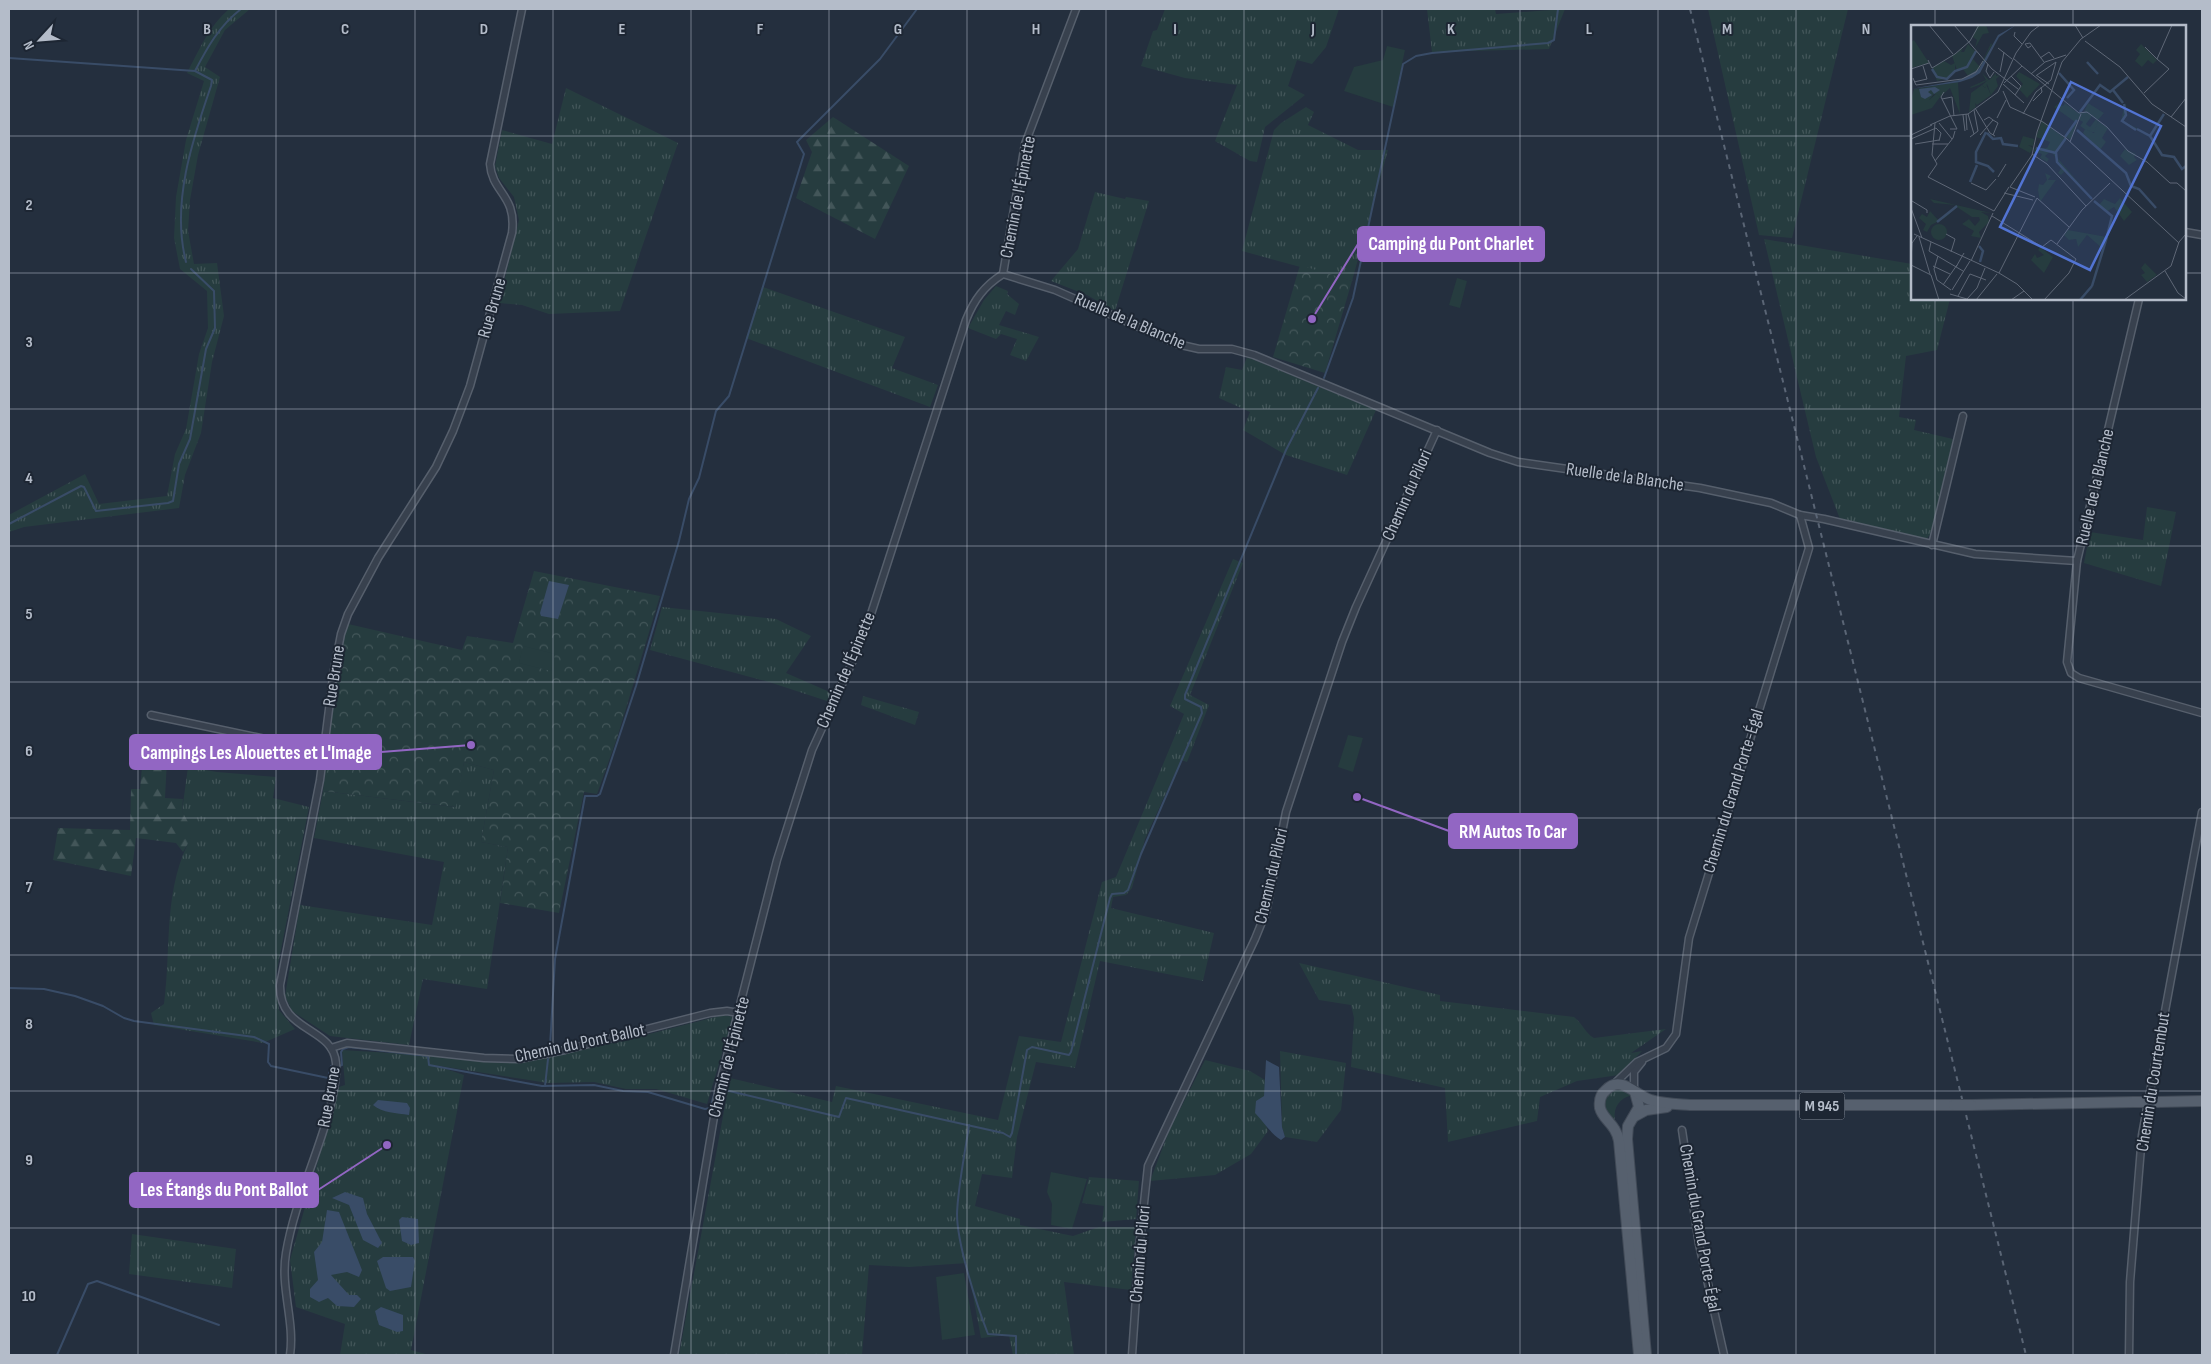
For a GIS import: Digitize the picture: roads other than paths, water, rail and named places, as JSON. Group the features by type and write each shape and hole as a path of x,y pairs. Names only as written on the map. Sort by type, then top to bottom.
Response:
{"main road":[{"path":"1639,1355 1620,1146 1616,1130 1602,1113 1600,1105 1602,1094 1610,1086 1622,1084 1635,1092 1639,1104 1628,1126 1627,1138 1646,1355"},
{"name":"M 945","path":"1635,1092 1655,1101 1690,1105"},
{"name":"M 945","path":"1634,1117 1651,1109 1690,1105 1971,1105 2202,1101"},
{"path":"1610,1121 1622,1124 1634,1117"}],"street":[{"name":"Rue Brune","path":"290,1355 291,1330 284,1279 285,1257 294,1220 332,1100 336,1067 331,1048 291,1018 282,1004 280,992 284,960 318,789 334,665 343,626 378,558 436,467 449,440 470,386 508,252 512,226 512,212 507,199 493,178 490,164 522,9"},
{"name":"Chemin de l'Épinette","path":"674,1355 716,1104 782,845 812,750 868,621 966,320 984,288 1003,274 1025,144 1076,9"},
{"path":"2186,232 2202,235"},
{"name":"Ruelle de la Blanche","path":"1003,274 1062,293 1177,344 1199,349 1240,351 1518,462 1700,488 1771,503 1800,515 1988,556 2077,561 2139,300"},
{"path":"1932,545 1964,416"},
{"name":"Chemin du Pilori","path":"1132,1355 1140,1240 1148,1166 1255,940 1268,903 1286,812 1342,642 1436,430"},
{"name":"Chemin du Grand Porte-Égal","path":"1610,1086 1633,1065 1666,1048 1676,1034 1688,938 1809,548 1800,515"},
{"path":"2077,561 2066,655 2067,665 2071,673 2084,680 2202,713"},
{"path":"151,715 323,751"},
{"name":"Chemin du Courtembut","path":"2129,1355 2130,1282 2142,1135 2202,812"},
{"name":"Chemin du Pont Ballot","path":"331,1048 347,1043 484,1058 525,1058 710,1013 727,1011 739,1013"},
{"name":"Chemin du Grand Porte-Égal","path":"1635,1092 1634,1072 1648,1057"},
{"name":"Chemin du Grand Porte-Égal","path":"1682,1130 1699,1244 1724,1355"}],"water":[{"path":"549,581 569,585 558,619 541,616 540,613"},
{"path":"1266,1060 1279,1067 1282,1127 1285,1137 1281,1140 1270,1131 1255,1113 1256,1101 1264,1096"},
{"path":"378,1100 407,1103 410,1108 409,1115 381,1110 373,1105"},
{"path":"345,1192 363,1198 367,1214 382,1243 378,1248 363,1240 349,1205 332,1198"},
{"path":"327,1210 339,1212 362,1270 359,1277 347,1272 331,1275 349,1295 357,1295 361,1299 354,1307 337,1306 328,1298 319,1302 310,1297 310,1289 318,1280 314,1252 322,1242"},
{"path":"402,1217 418,1219 419,1243 411,1245 402,1241 399,1220"},
{"path":"383,1257 413,1257 415,1261 411,1287 390,1291 386,1288 377,1261"},
{"path":"381,1307 403,1315 403,1331 397,1332 379,1325 375,1311"}],"waterway":[{"path":"186,262 182,240 182,195 191,151 212,80 195,71 220,30 241,9"},
{"path":"550,1047 555,959 585,796 597,796 600,794 636,686 679,541 689,499 699,478 716,411 729,396 804,154 797,142 880,59 917,9"},
{"path":"1324,378 1353,298 1403,64 1416,56 1432,53 1548,43 1554,40 1558,9"},
{"path":"9,58 195,71"},
{"path":"9,524 81,486 84,487 96,511 173,501 179,464 190,439 206,349 215,328 214,291 191,269"},
{"path":"725,1090 839,1117 846,1098 1003,1133 1010,1137 1027,1050 1032,1047 1069,1055 1071,1052 1110,898 1112,894 1124,893 1128,890 1141,854 1202,713 1201,707 1185,699 1185,695 1286,450 1318,388"},
{"path":"9,988 44,989 75,996 103,1006 124,1018 134,1021 254,1037 269,1044 268,1062 271,1066 328,1078 331,1066"},
{"path":"339,1066 342,1065 341,1052 349,1047 428,1056 429,1065 542,1086 594,1085 623,1091 648,1092 705,1109 710,1108 716,1088"},
{"path":"545,1086 548,1059"},
{"path":"969,1125 957,1214 960,1241 973,1292 988,1334 1016,1336 1016,1355"},
{"path":"57,1355 88,1284 97,1281 219,1325"}],"railway":[{"path":"1690,9 2026,1355"}],"place":[{"name":"Camping du Pont Charlet","path":"1312,319"},
{"name":"Campings Les Alouettes et L'Image","path":"471,745"},
{"name":"RM Autos To Car","path":"1357,797"},
{"name":"Les Étangs du Pont Ballot","path":"387,1145"}]}
